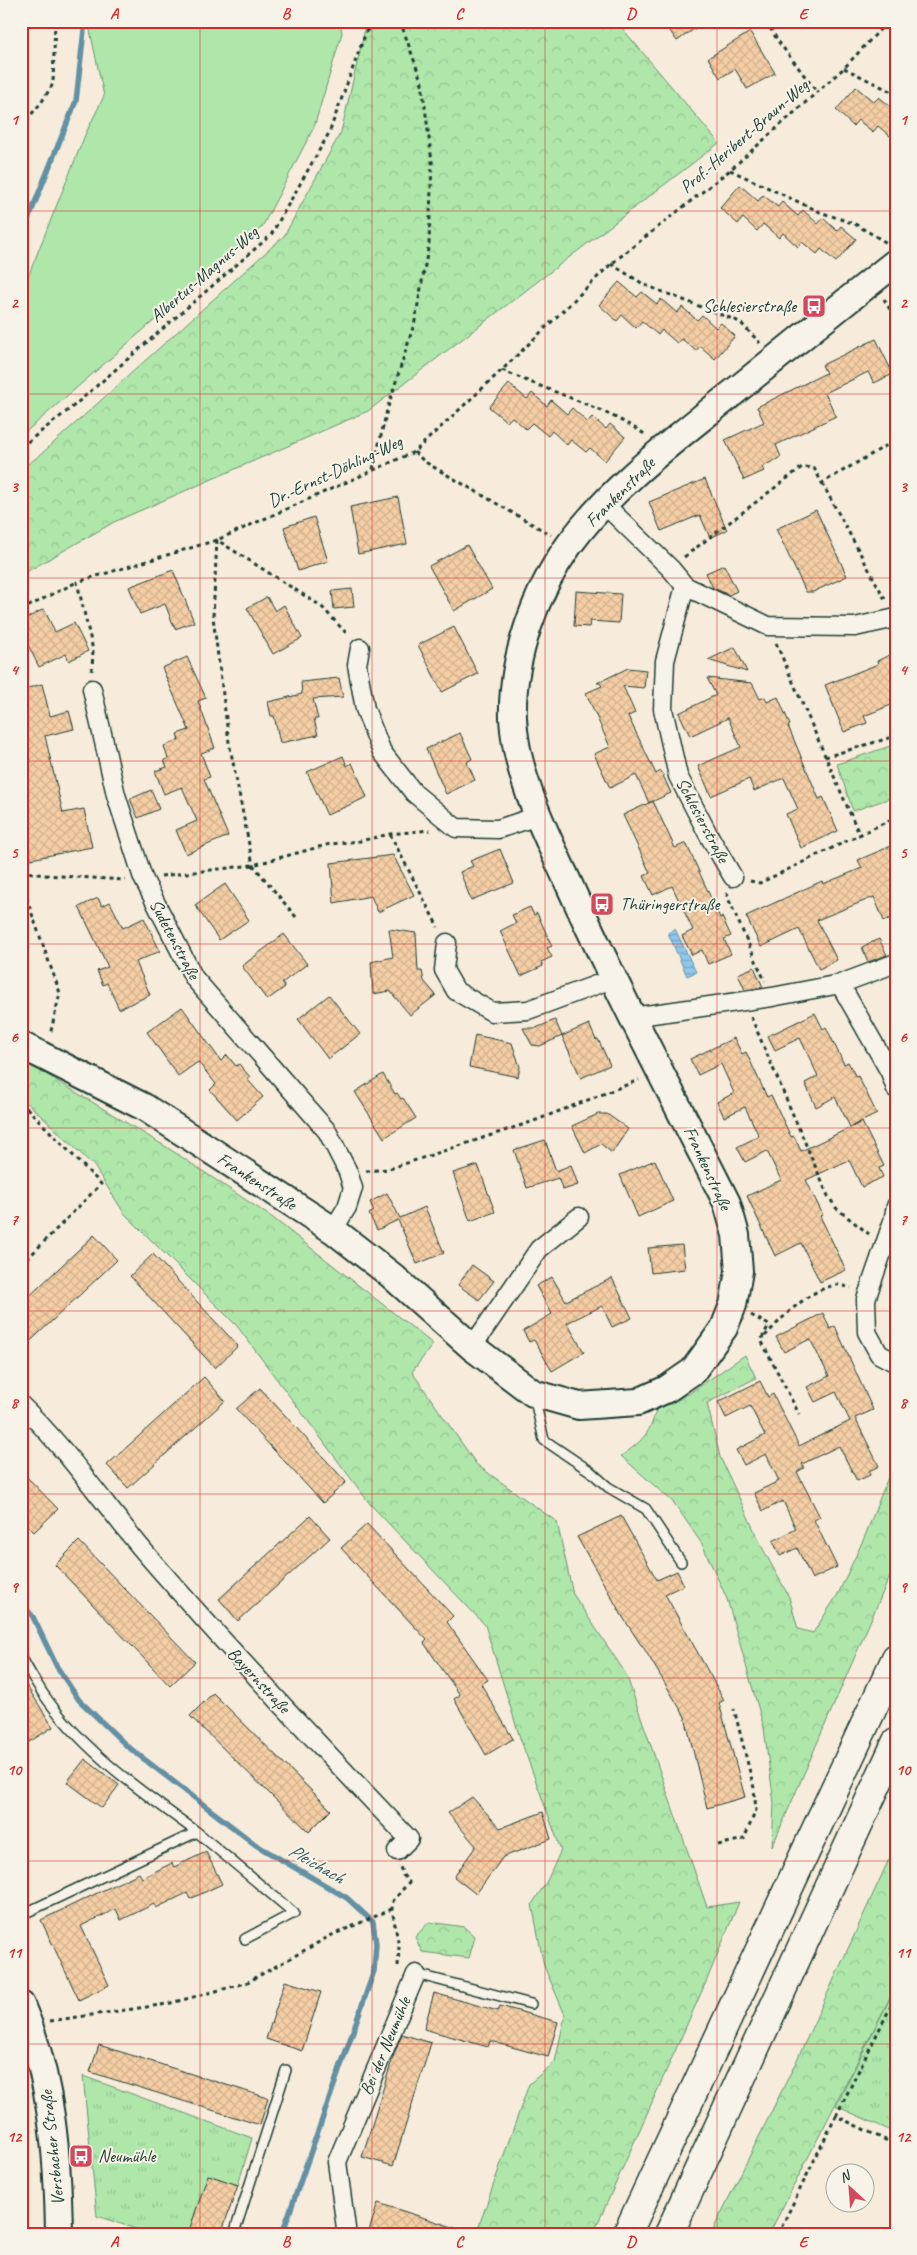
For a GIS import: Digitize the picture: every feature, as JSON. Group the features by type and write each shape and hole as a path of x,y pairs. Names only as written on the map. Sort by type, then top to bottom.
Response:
{"highway":[{"path":"631,2229 896,1658"},
{"path":"669,2234 896,1743"}],"street":[{"name":"Frankenstraße","path":"21,1044 144,1107 333,1230 391,1275 472,1347 533,1394 579,1406 638,1402 667,1389 693,1371 724,1328 733,1305 739,1271 736,1235 727,1203 661,1071 612,979 538,816 520,767 513,719 515,671 543,588 569,545 604,504 665,447 775,358 893,254"},
{"path":"604,504 671,569 685,586 768,626 855,626 895,618"},
{"name":"Schlesierstraße","path":"685,586 665,661 663,708 678,776 733,877"},
{"path":"360,648 357,665 365,709 382,752 414,793 456,828 498,829 538,816"},
{"name":"Sudetenstraße","path":"92,689 116,795 143,878 194,978 327,1131 353,1188 347,1207 333,1230"},
{"path":"447,943 444,970 456,991 492,1012 528,1010 612,979"},
{"path":"632,1017 772,997 840,984 896,963"},
{"path":"840,984 890,1072 896,1089"},
{"path":"894,1362 879,1354 867,1332 866,1300 896,1206"},
{"path":"472,1347 539,1248 579,1217"},
{"name":"Bayernstraße","path":"21,1406 45,1428 146,1554 240,1661 409,1839 396,1852"},
{"name":"Bei der Neumühle","path":"344,2234 346,2228 337,2162 416,1974"},
{"name":"Versbacher Straße","path":"28,2029 50,2115 59,2234"}],"lane":[{"path":"533,1394 544,1440 590,1471 608,1487 646,1509 681,1562"},
{"path":"21,1655 34,1680 54,1709 78,1736 114,1770 197,1832 294,1914 245,1939"},
{"path":"21,1915 197,1832"},
{"name":"Bei der Neumühle","path":"416,1974 532,2004"},
{"path":"234,2234 286,2070"}],"path":[{"path":"21,126 41,103 53,84 55,21"},
{"name":"Albertus-Magnus-Weg","path":"21,447 78,403 271,235 328,133 366,32 368,21"},
{"path":"366,32 374,21"},
{"path":"373,470 387,410 415,321 429,243 432,162 422,83 403,29 389,21"},
{"path":"766,21 778,41 817,92"},
{"name":"Prof.-Heribert-Braun-Weg","path":"611,264 730,170 844,68 888,21"},
{"path":"844,68 896,94"},
{"path":"730,170 820,212 855,224 893,254"},
{"path":"611,264 645,285 740,322 775,358"},
{"name":"Dr.-Ernst-Döhling-Weg","path":"21,610 77,582 217,540 414,452 611,264"},
{"path":"502,370 625,421 665,447"},
{"path":"822,483 896,440"},
{"path":"414,452 425,462 569,545"},
{"path":"686,555 802,466 814,468 895,618"},
{"path":"296,917 253,865 229,742 213,617 217,540 320,606 360,648"},
{"path":"77,582 93,650"},
{"path":"768,626 860,836"},
{"path":"825,757 896,736"},
{"path":"772,997 727,896 733,877 760,883 896,817"},
{"path":"21,871 44,875 116,880 143,878 253,865 322,846 360,841 390,834 456,828"},
{"path":"390,834 447,943"},
{"path":"21,883 60,993 45,1055"},
{"path":"744,1001 828,1196 837,1209 863,1230"},
{"path":"389,1168 534,1121 661,1071"},
{"path":"21,1102 101,1184 21,1265"},
{"path":"761,1340 786,1314 816,1293 837,1285 868,1292"},
{"path":"761,1340 769,1325"},
{"path":"761,1340 799,1414"},
{"path":"718,1845 744,1839 756,1810 754,1788 734,1709"},
{"path":"396,1852 402,1875 409,1882 393,1901 392,1909 400,1947 398,1969"},
{"path":"28,2029 166,2004 246,1983 330,1936 392,1909"},
{"path":"778,2234 896,1996"},
{"path":"836,2116 896,2144"}],"green space":[{"path":"88,21 340,21 342,33 314,127 262,227 21,436 21,294 85,135 104,96"},
{"path":"363,21 616,21 719,143 368,411 114,522 21,575 21,469 39,456 284,236 341,132 364,33"},
{"path":"896,744 896,796 853,811 837,764"},
{"path":"21,1059 168,1148 273,1218 433,1344 412,1372 477,1465 557,1522 573,1594 626,1674 707,1907 739,1902 706,1982 593,2234 476,2234 529,2084 555,2062 565,2015 544,1966 532,1904 547,1881 561,1850 520,1738 485,1625 370,1504 237,1326 124,1213 94,1166 21,1097"},
{"path":"745,1355 756,1378 707,1403 720,1457 763,1549 789,1597 798,1629 813,1633 838,1594 865,1536 896,1457 896,1562 772,1847 774,1803 764,1728 727,1599 702,1544 674,1503 621,1456 644,1437 651,1425 656,1410 690,1393"},
{"path":"896,1844 896,1986 769,2234 711,2234 796,2062"},
{"path":"429,1922 464,1927 475,1937 469,1958 422,1952 415,1937"},
{"path":"896,1986 896,2133 836,2106"},
{"path":"83,2076 252,2138 238,2185 208,2175 188,2234 151,2234 97,2216"}],"water":[{"path":"675,929 696,972 687,976 668,933"}],"building":[{"path":"663,21 706,21 677,41"},
{"path":"750,32 775,73 747,89 735,69 720,78 708,58"},
{"path":"856,87 874,102 879,97 896,111 896,141 878,126 873,132 858,120 853,126 836,110"},
{"path":"740,185 758,201 763,195 778,207 782,202 798,216 803,210 818,224 823,218 837,231 841,226 856,239 836,262 821,249 817,254 802,242 798,247 783,233 779,238 763,224 757,231 743,218 738,224 720,208"},
{"path":"619,282 637,297 642,292 657,304 661,299 677,313 682,307 697,320 702,315 716,328 721,323 735,336 715,359 700,346 696,351 682,339 677,343 662,330 658,335 642,321 636,328 622,315 617,321 599,305"},
{"path":"876,339 893,374 874,383 868,372 825,393 836,416 776,445 781,457 762,467 764,471 744,480 725,440 764,422 757,407 826,373 822,365"},
{"path":"509,384 527,399 532,393 547,406 551,400 567,414 572,408 587,422 592,417 606,429 610,424 625,437 605,461 590,448 586,452 571,440 567,445 552,431 548,436 532,423 526,429 512,417 507,422 489,407"},
{"path":"705,479 727,530 710,538 700,515 661,531 649,502"},
{"path":"398,497 407,544 358,554 350,507"},
{"path":"816,510 847,576 813,592 806,592 776,529"},
{"path":"314,517 328,561 298,571 284,527"},
{"path":"467,545 492,589 454,611 429,566"},
{"path":"724,565 737,591 729,595 713,588 706,573"},
{"path":"173,570 194,622 175,629 165,604 140,614 129,587"},
{"path":"352,589 354,607 334,609 332,591"},
{"path":"576,591 621,594 619,623 590,621 589,627 574,626"},
{"path":"267,597 275,611 284,605 302,638 273,654 247,608"},
{"path":"44,609 55,632 74,623 88,651 69,661 66,654 39,667 21,631 21,621"},
{"path":"454,627 478,674 442,692 418,645"},
{"path":"735,647 747,672 708,660"},
{"path":"896,652 896,703 864,716 867,723 844,732 825,685 878,664 877,661"},
{"path":"187,657 206,698 198,701 215,748 201,753 210,777 204,779 228,836 186,854 176,830 197,821 182,787 164,794 155,771 167,767 164,760 168,759 164,746 179,740 177,734 189,730 162,668"},
{"path":"628,668 646,670 644,688 623,686 635,713 628,716 656,774 661,771 671,793 649,803 636,775 610,788 594,754 610,747 586,693 602,686 600,683 597,683"},
{"path":"339,678 343,697 313,699 318,719 314,719 318,735 280,743 274,716 271,716 268,702 302,694 301,682"},
{"path":"707,678 752,683 760,699 765,697 767,702 778,697 790,725 788,726 819,799 823,797 838,831 801,848 786,814 798,809 784,778 754,791 749,779 711,796 698,766 741,747 728,718 690,736 679,713 716,695"},
{"path":"42,684 50,716 69,711 74,729 45,736 63,813 84,809 92,847 31,859 24,821 27,821 21,795 21,690"},
{"path":"460,733 472,759 467,762 475,780 446,794 426,749"},
{"path":"343,756 347,766 352,763 367,797 327,815 307,772"},
{"path":"151,790 159,809 138,818 130,799"},
{"path":"653,801 675,848 686,843 720,918 722,917 731,936 724,939 731,954 708,964 702,950 692,955 682,936 693,930 672,886 653,895 644,876 650,873 623,815"},
{"path":"896,844 896,916 884,921 874,897 817,920 837,960 819,969 799,929 761,947 746,916 822,881 823,884 862,868 858,860"},
{"path":"500,849 514,883 471,900 460,872 473,866 470,861"},
{"path":"393,855 414,895 378,912 371,896 334,903 331,863"},
{"path":"225,884 249,920 219,940 195,905"},
{"path":"98,898 102,906 110,902 123,928 144,918 160,951 136,962 150,995 119,1009 107,983 103,985 97,971 108,967 79,907"},
{"path":"530,907 534,915 537,913 552,946 547,948 552,957 541,962 543,966 521,976 500,931 516,923 512,915"},
{"path":"389,929 416,933 418,971 422,971 424,981 436,995 410,1015 390,991 373,994 371,962 393,957"},
{"path":"284,934 307,964 282,983 285,987 267,1000 242,966"},
{"path":"879,939 887,955 868,962 862,947"},
{"path":"754,967 763,987 745,990 738,974"},
{"path":"329,995 360,1034 328,1059 298,1019"},
{"path":"182,1007 221,1061 227,1055 236,1066 239,1064 250,1077 247,1079 263,1097 237,1120 210,1090 216,1084 198,1062 178,1076 147,1032"},
{"path":"815,1013 823,1029 826,1027 844,1064 848,1062 856,1077 858,1076 877,1114 850,1127 835,1097 816,1107 805,1083 818,1076 800,1038 775,1050 768,1036"},
{"path":"555,1020 562,1036 540,1046 532,1045 523,1028 536,1028"},
{"path":"589,1024 610,1065 581,1078 562,1036"},
{"path":"475,1035 512,1043 520,1067 518,1077 469,1067"},
{"path":"734,1038 742,1054 746,1052 767,1097 771,1095 791,1137 794,1136 801,1151 862,1122 884,1166 879,1168 883,1177 862,1187 849,1160 806,1180 823,1215 820,1216 846,1270 820,1282 801,1243 775,1256 747,1196 781,1180 767,1151 745,1162 737,1147 759,1136 745,1107 724,1117 717,1102 734,1093 721,1064 698,1075 690,1059"},
{"path":"383,1074 395,1094 397,1093 401,1099 403,1098 416,1118 384,1138 355,1092"},
{"path":"598,1114 607,1114 628,1129 612,1153 601,1144 585,1153 572,1126"},
{"path":"545,1140 556,1171 571,1165 578,1185 563,1190 558,1178 527,1188 514,1150"},
{"path":"655,1160 673,1201 638,1217 620,1175"},
{"path":"478,1165 495,1212 470,1221 453,1173"},
{"path":"387,1193 400,1218 425,1207 444,1253 417,1264 398,1220 377,1230 369,1214 374,1211 370,1202"},
{"path":"94,1235 117,1260 21,1350 21,1304"},
{"path":"682,1245 685,1269 651,1273 648,1248"},
{"path":"153,1254 238,1346 215,1368 130,1276"},
{"path":"472,1265 494,1281 479,1300 458,1285"},
{"path":"552,1277 566,1301 612,1278 632,1318 612,1327 602,1306 567,1323 584,1352 552,1371 534,1340 529,1342 523,1331 552,1314 536,1286"},
{"path":"823,1313 830,1329 835,1326 873,1410 855,1418 879,1466 869,1471 870,1475 857,1481 839,1446 802,1464 804,1468 797,1472 820,1517 814,1520 837,1567 812,1579 797,1548 780,1556 773,1541 796,1529 783,1501 763,1511 754,1493 779,1481 766,1454 744,1465 736,1450 765,1435 750,1406 726,1418 718,1402 760,1381 768,1397 773,1394 799,1446 850,1421 836,1392 815,1402 807,1387 829,1376 810,1339 784,1352 776,1337"},
{"path":"204,1377 225,1401 128,1488 107,1465"},
{"path":"260,1388 346,1482 323,1503 236,1409"},
{"path":"21,1471 58,1509 34,1532 21,1518"},
{"path":"310,1516 330,1538 238,1621 219,1599"},
{"path":"621,1516 657,1580 677,1571 684,1585 665,1594 724,1700 719,1703 745,1797 707,1808 685,1717 642,1645 624,1619 577,1537"},
{"path":"367,1524 453,1616 447,1622 488,1680 481,1684 513,1739 486,1755 454,1699 460,1695 424,1643 427,1640 341,1548"},
{"path":"79,1541 195,1662 170,1686 55,1565"},
{"path":"21,1677 53,1727 21,1747"},
{"path":"213,1693 331,1810 309,1832 190,1716"},
{"path":"85,1759 119,1785 102,1808 67,1782"},
{"path":"472,1797 500,1828 543,1812 551,1839 503,1857 476,1894 454,1877 476,1846 448,1813"},
{"path":"206,1852 222,1884 190,1899 187,1893 156,1908 154,1904 121,1920 116,1909 81,1926 109,1985 79,2000 41,1920 139,1873 142,1878 172,1863 174,1867"},
{"path":"285,1981 321,1992 302,2051 266,2039"},
{"path":"434,1993 498,2011 500,2006 558,2022 548,2057 490,2041 488,2047 424,2029"},
{"path":"402,2034 431,2043 393,2166 362,2157"},
{"path":"99,2045 268,2098 260,2125 90,2072"},
{"path":"208,2175 238,2185 221,2234 188,2234"},
{"path":"378,2203 465,2231 464,2234 368,2234"}],"waterway":[{"name":"Pleichach","path":"21,237 76,101 85,21"},
{"name":"Pleichach","path":"21,1602 33,1617 57,1667 79,1700 127,1746 256,1845 347,1898 373,1922 376,1944 374,1971 282,2234"}],"place":[{"name":"Schlesierstraße","path":"814,306"},
{"name":"Thüringerstraße","path":"602,904"},
{"name":"Neumühle","path":"81,2156"}]}
